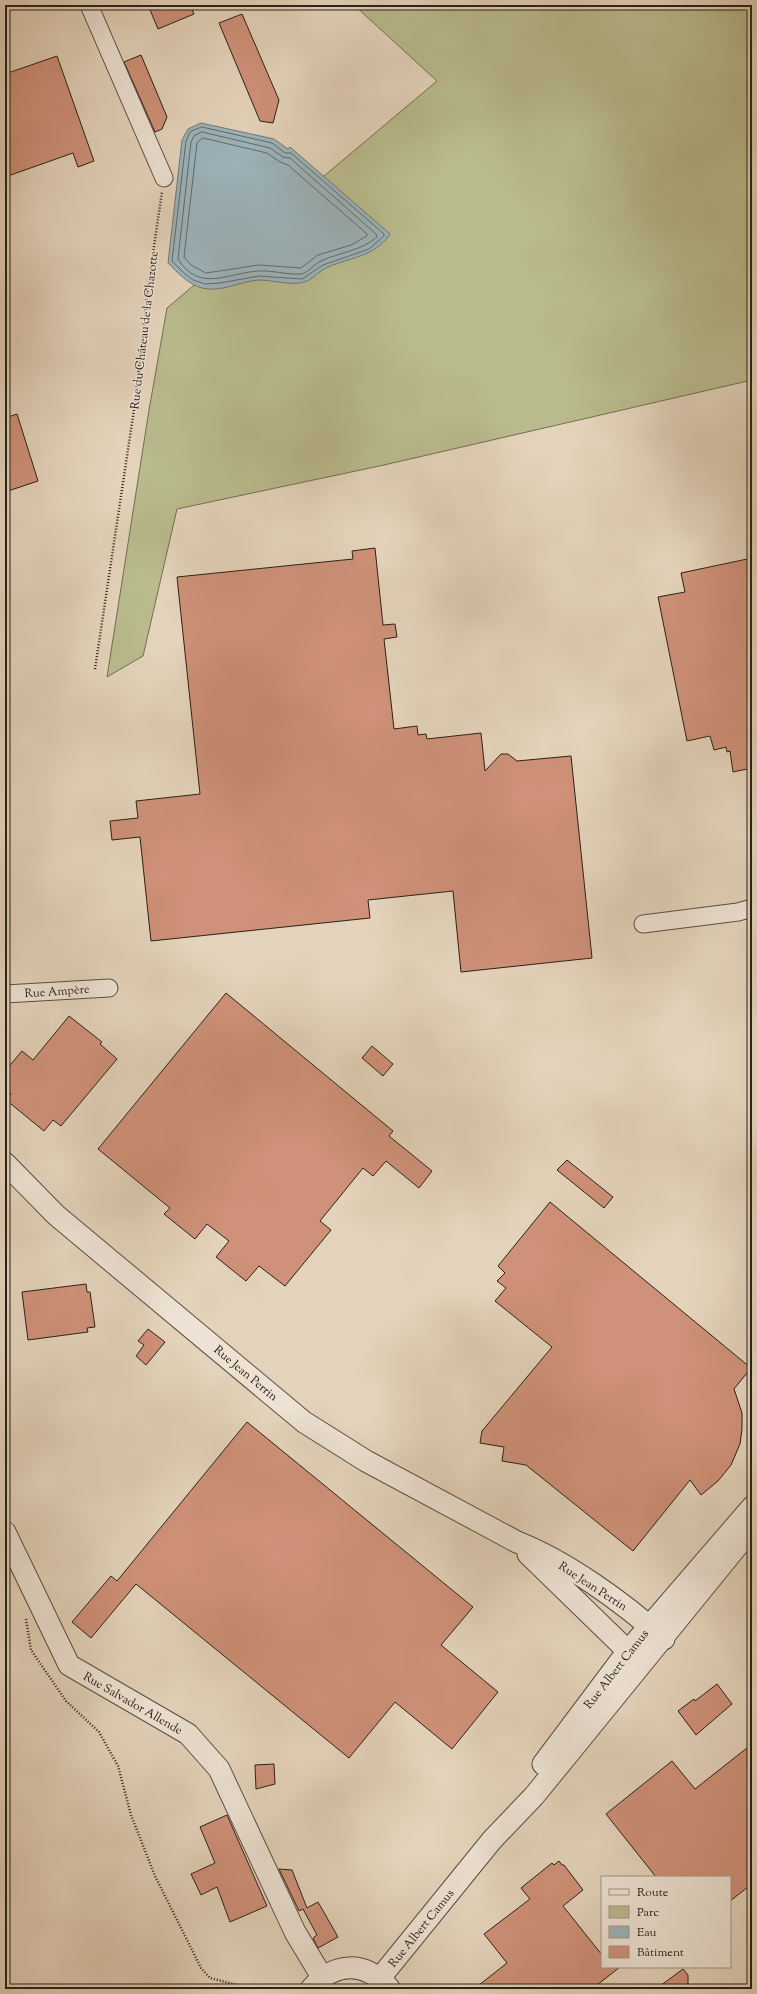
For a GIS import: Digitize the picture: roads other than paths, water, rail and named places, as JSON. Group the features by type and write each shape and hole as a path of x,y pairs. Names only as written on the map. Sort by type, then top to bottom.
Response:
{"street":[{"path":"89,5 164,178"},
{"path":"643,924 738,912 752,908"},
{"name":"Rue Ampère","path":"5,994 109,988"},
{"name":"Rue Jean Perrin","path":"5,1163 56,1215 304,1422 366,1461 517,1542 538,1550 602,1590 657,1632"},
{"name":"Rue Albert Camus","path":"384,1984 492,1840 523,1791 657,1632 752,1507"},
{"name":"Rue Albert Camus","path":"657,1632 752,1528"},
{"name":"Rue Salvador Allende","path":"5,1532 69,1665 188,1734 219,1769 295,1932 316,1983"},
{"name":"Rue Jean Perrin","path":"517,1542 635,1659"},
{"path":"316,1983 336,1970 351,1967 366,1970 384,1984"}],"water":[{"path":"201,123 274,139 288,149 290,147 390,234 384,242 376,248 360,256 324,269 310,280 304,282 288,283 259,280 216,289 202,288 192,284 168,263 182,140 188,129"}]}
